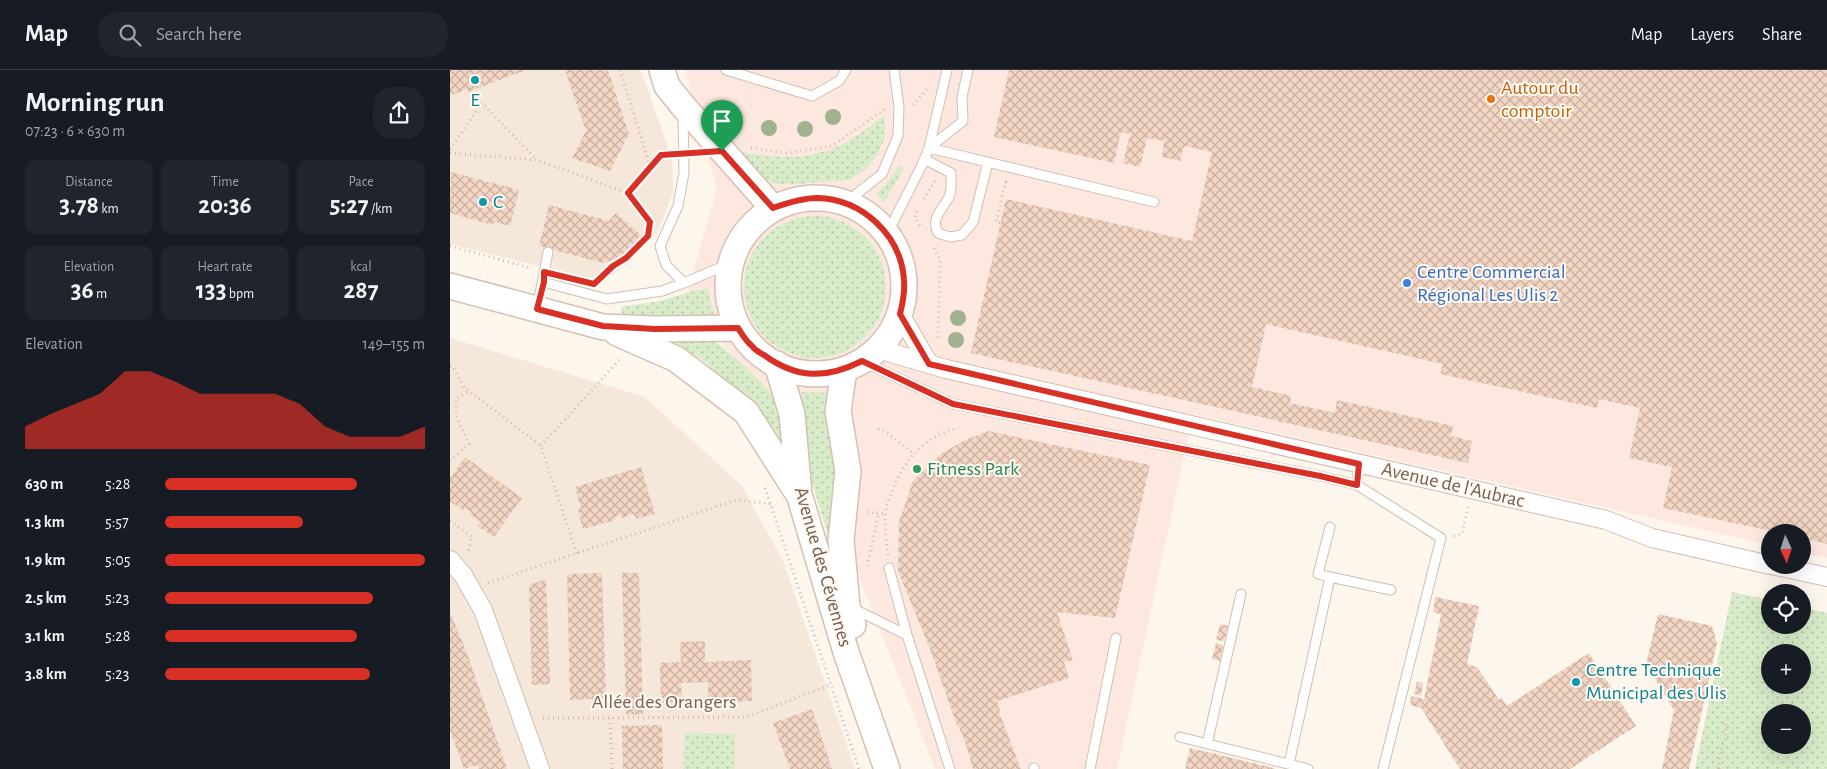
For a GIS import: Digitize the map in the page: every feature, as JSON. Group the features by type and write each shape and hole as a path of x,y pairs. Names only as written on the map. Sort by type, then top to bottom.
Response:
{"street":[{"path":"662,70 679,113 722,151 773,208"},
{"path":"818,198 845,203 866,214 888,234 896,248 902,263 904,280 904,297 900,314 891,332 861,360 823,374 795,372 777,364 752,346 738,328 730,307 728,285 731,263 740,241 756,222 773,208 796,200 818,198"},
{"path":"450,286 603,326 676,359 746,412 799,494"},
{"path":"900,314 929,364"},
{"path":"603,326 655,329 738,328"},
{"name":"Avenue de l'Aubrac","path":"861,360 929,364 1606,520 1652,538 1761,563"},
{"name":"Avenue des Cévennes","path":"861,360 838,411 848,471 842,540 847,606 891,768"},
{"name":"Avenue des Cévennes","path":"777,364 792,414 799,494 846,652 891,768"},
{"path":"450,560 463,575 483,610 540,769"},
{"name":"Avenue de l'Aubrac","path":"1810,574 1827,578"}],"lane":[{"path":"728,70 812,96 839,81 846,70"},
{"path":"845,203 882,174 898,136 899,107 894,70"},
{"path":"888,234 929,148 947,70"},
{"path":"929,148 963,121 962,97 968,70"},
{"path":"679,113 684,154 684,173 678,206 660,246 666,265 684,283"},
{"path":"929,148 1154,202"},
{"path":"924,159 952,173 951,190 938,213 935,227 938,232 950,237 962,236 973,222 988,162"},
{"path":"537,309 544,282 548,252"},
{"path":"544,282 607,299 657,291 684,283 731,263"},
{"path":"861,360 953,404 1320,476 1357,485 1441,538 1384,769"},
{"path":"1357,485 1359,464"},
{"path":"1330,528 1318,574 1391,590"},
{"path":"890,568 907,635 950,769"},
{"path":"1289,764 1330,577"},
{"path":"1207,744 1241,594"},
{"path":"847,606 907,635"},
{"path":"1090,769 1116,638"},
{"path":"1180,738 1308,769"}],"path":[{"path":"620,70 650,167"},
{"path":"722,151 741,145 754,149 786,153 832,146 886,108 911,106 928,87 943,90"},
{"path":"450,149 482,103 537,160"},
{"path":"450,153 537,160 628,193 650,222 648,236 626,258 613,266 594,284"},
{"path":"628,193 661,155 684,154"},
{"path":"450,246 544,272"},
{"path":"541,446 622,357 614,354"},
{"path":"450,366 453,367 464,387 541,446 577,554"},
{"path":"450,461 470,444 456,416 456,400 469,390"},
{"path":"890,568 885,534 886,514 896,480 913,454 931,438 958,428"},
{"path":"878,429 886,432 913,454"},
{"path":"765,487 859,769"},
{"path":"472,589 736,500 772,504"},
{"path":"1462,534 1468,506"},
{"path":"872,512 886,514"},
{"path":"866,571 879,513"},
{"name":"Allée des Orangers","path":"522,718 746,717 830,685"},
{"path":"610,718 612,769"},
{"path":"1719,769 1720,752 1726,738 1726,723"}],"shaded area":[{"path":"450,70 641,70 672,160 673,193 657,233 629,263 602,282 450,244"},
{"path":"685,70 1827,70 1827,558 1811,555 1811,524 1761,524 1761,543 1193,414 1117,769 935,769 807,446 685,299 717,189"},
{"path":"450,338 645,397 742,486 783,561 855,769 450,769"}],"green space":[{"path":"885,115 885,137 878,154 866,169 849,180 777,184 758,176 745,164 743,152 765,156 788,157 821,153 853,138"},
{"path":"899,166 904,169 884,202 876,194"},
{"path":"815,216 842,222 854,228 865,237 874,248 880,260 886,287 880,314 874,326 865,337 854,346 842,352 815,358 788,352 776,346 765,337 756,326 750,314 744,287 750,260 756,248 765,237 776,228 788,222"},
{"path":"708,289 714,317 623,316 621,307 660,301 696,290"},
{"path":"663,335 712,338 749,370 784,406 785,452 746,398 700,358"},
{"path":"802,392 833,393 838,462 832,562 829,538 809,474 805,450 806,426"},
{"path":"1732,592 1761,598 1761,634 1811,634 1811,609 1827,613 1827,769 1695,769"},
{"path":"684,733 735,734 735,769 683,769"}],"building":[{"name":"E","path":"450,70 526,70 468,92 467,89 452,95 450,91"},
{"path":"565,70 608,70 629,134 610,171 572,158 586,131"},
{"name":"Centre Commercial Régional Les Ulis 2","path":"1009,70 1827,70 1827,544 1811,540 1811,524 1761,524 1761,529 1663,508 1672,467 1629,458 1640,408 1599,399 1597,408 1440,374 1443,364 1266,324 1252,387 1291,396 1290,403 1335,413 1337,400 1453,426 1451,436 1472,441 1468,463 971,353 1006,199 1192,241 1212,152 1184,146 1180,161 1162,157 1164,141 1147,138 1140,167 1123,163 1130,134 1121,132 1114,163 994,137"},
{"name":"C","path":"451,172 519,190 510,226 494,222 493,225 450,213"},
{"path":"549,205 609,221 616,213 642,236 625,256 603,263 539,246"},
{"path":"988,431 1150,465 1115,618 1057,612 1073,660 1064,662 1069,678 997,701 999,712 1021,769 973,769 966,745 958,728 930,649 898,571 899,522 913,481 941,454 963,441"},
{"path":"465,457 522,498 494,537 477,526 481,522 470,515 471,512 465,508 464,511 450,501 450,476"},
{"path":"641,467 655,514 636,519 634,514 622,518 621,515 615,517 616,520 583,529 578,510 581,509 575,487"},
{"path":"602,573 606,698 570,700 567,574"},
{"path":"622,573 639,573 643,714 626,715"},
{"path":"546,579 550,684 532,685 529,585"},
{"name":"Centre Technique Municipal des Ulis","path":"1435,597 1479,606 1467,664 1477,667 1499,700 1502,698 1507,706 1589,653 1636,726 1570,769 1460,769 1421,708 1410,705 1411,696 1424,699 1441,615 1433,612"},
{"path":"450,612 467,653 507,769 479,769 477,765 464,769 450,730"},
{"path":"1658,614 1712,626 1717,643 1689,769 1662,769 1674,710 1646,664"},
{"path":"1220,624 1228,626 1224,641 1216,640"},
{"path":"705,641 705,662 751,660 752,701 708,702 708,682 681,683 682,702 661,703 660,663 681,662 680,642"},
{"path":"1216,643 1223,645 1220,661 1212,659"},
{"path":"1417,682 1423,683 1421,696 1414,694"},
{"path":"812,709 832,769 790,769 773,723"},
{"path":"662,725 663,769 623,769 622,726"},
{"path":"1190,748 1274,768 1274,769 1185,769"}],"place":[{"name":"E","path":"475,80"},
{"name":"Autour du comptoir","path":"1491,99"},
{"name":"C","path":"483,202"},
{"name":"Centre Commercial Régional Les Ulis 2","path":"1407,283"},
{"name":"Fitness Park","path":"917,469"},
{"name":"Centre Technique Municipal des Ulis","path":"1576,682"}],"route":[{"path":"722,151 773,208 796,200 818,198 845,203 866,214 888,234 902,263 904,297 900,314 929,364 1359,464 1357,485 1320,476 953,404 862,361 844,370 823,374 795,372 777,364 752,346 738,328 655,329 603,326 537,309 544,282 544,272 594,284 613,266 626,258 648,236 650,222 628,193 661,155 722,151"}]}
